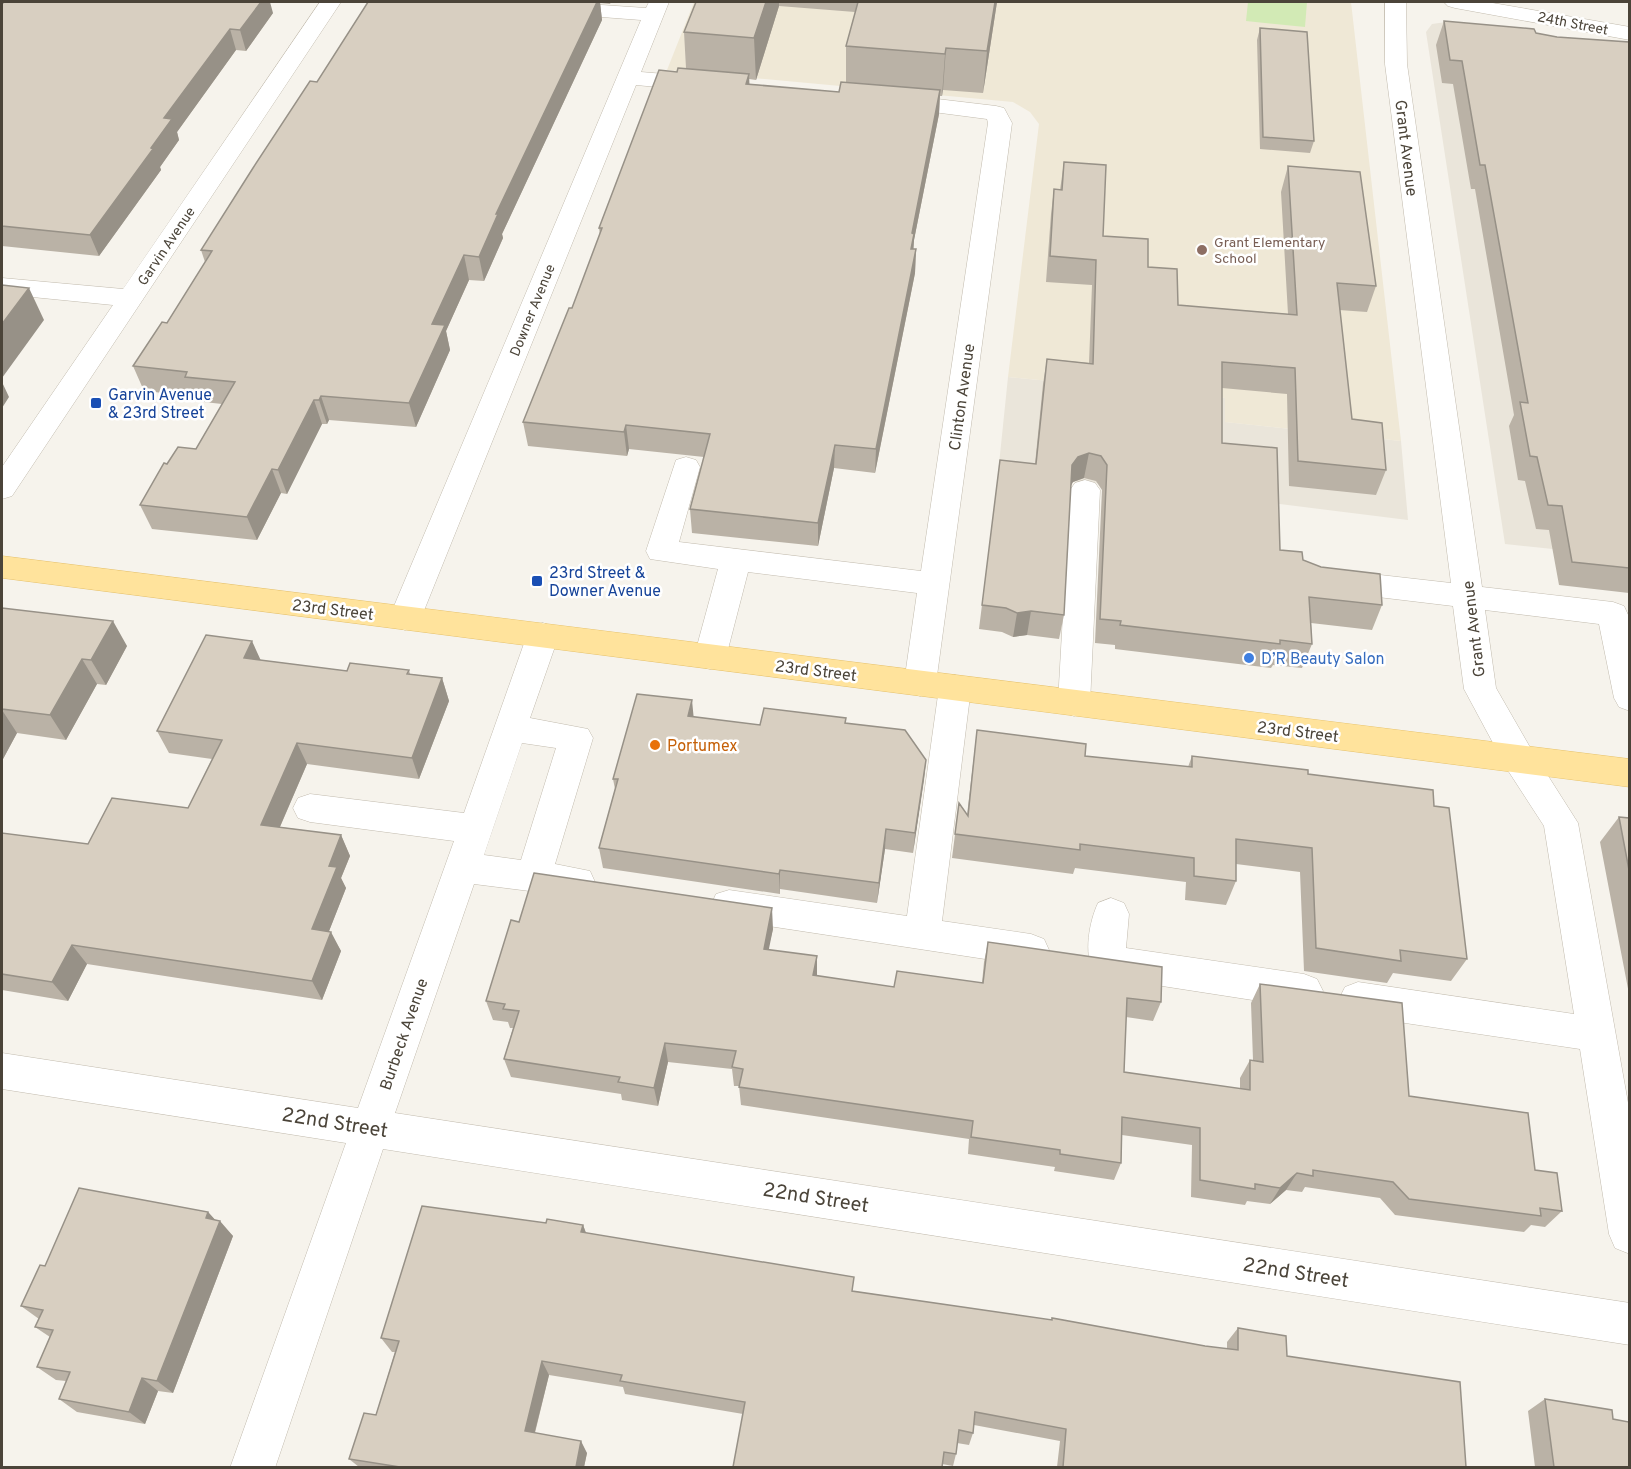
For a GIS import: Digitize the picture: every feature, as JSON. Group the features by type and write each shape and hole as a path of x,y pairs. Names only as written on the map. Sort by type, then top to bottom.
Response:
{"main road":[{"name":"23rd Street","path":"2,567 1629,773"}],"street":[{"name":"Garvin Avenue","path":"2,489 330,2"},
{"name":"Grant Avenue","path":"1395,2 1396,64 1480,689 1519,759 1561,823 1629,1234"},
{"name":"24th Street","path":"1455,2 1508,6 1629,34"},
{"path":"540,7 656,8"},
{"name":"Downer Avenue","path":"405,618 656,8"},
{"path":"627,77 720,85"},
{"name":"Clinton Avenue","path":"871,99 976,108 996,113 1000,123 920,683"},
{"path":"2,286 130,298"},
{"path":"686,467 661,551 934,584"},
{"path":"1074,703 1085,490"},
{"path":"710,657 736,560"},
{"path":"1312,578 1613,614 1629,698"},
{"name":"Burbeck Avenue","path":"252,1467 543,635"},
{"path":"922,935 955,688"},
{"path":"512,728 576,738 534,875"},
{"path":"310,808 476,829"},
{"path":"461,867 604,886"},
{"path":"699,901 1596,1034"},
{"path":"1079,957 1111,914"},
{"name":"22nd Street","path":"2,1071 1629,1323"}],"shaded area":[{"name":"Grant Elementary School","path":"694,2 1351,2 1401,441 1225,422 1225,398 1008,377 1039,124 1030,112 1013,102 667,70"},
{"path":"1446,22 1629,557 1505,544 1426,32 1432,24"},
{"path":"1008,377 1225,398 1226,422 1401,441 1408,520 1167,490 998,474"}],"green space":[{"path":"1248,2 1307,2 1305,27 1246,21"}],"building":[{"path":"4,2 261,2 240,30 230,29 164,118 172,119 151,148 153,149 90,235 2,226 2,4"},
{"path":"368,2 597,2 496,214 498,214 479,257 464,255 432,324 445,325 409,403 321,396 319,400 314,400 278,470 272,469 247,517 140,505 164,463 167,464 178,447 196,449 235,382 185,377 187,372 133,366 162,322 167,323 212,251 201,250 253,168 310,81 317,82"},
{"path":"696,2 766,2 754,38 684,32"},
{"path":"858,2 995,2 987,51 946,48 945,54 846,46"},
{"path":"1444,21 1534,29 1536,33 1557,37 1629,42 1629,568 1572,562 1562,506 1548,505 1537,457 1530,456 1520,402 1528,403 1485,165 1480,165 1462,61 1450,60"},
{"path":"1260,28 1307,32 1314,141 1263,137"},
{"path":"678,68 749,74 746,84 839,92 841,82 940,90 912,233 914,234 911,249 916,249 876,449 835,445 818,523 690,509 710,434 626,425 624,432 523,422 569,308 572,308 602,228 599,228 659,70 677,72"},
{"path":"1064,162 1106,165 1103,236 1148,239 1148,267 1177,269 1178,305 1297,315 1288,166 1360,172 1376,286 1337,283 1352,419 1382,423 1386,470 1298,461 1295,368 1222,362 1222,443 1277,448 1280,550 1302,552 1303,560 1321,567 1380,574 1382,605 1309,597 1312,644 1280,640 1280,644 1120,625 1121,621 1100,619 1107,465 1101,456 1089,453 1078,457 1072,465 1064,615 1031,611 1017,613 1006,608 982,605 1000,460 1036,464 1047,359 1093,364 1096,260 1050,256 1054,189 1062,190"},
{"path":"2,285 29,288 2,324"},
{"path":"2,608 113,621 91,660 82,659 50,715 2,709"},
{"path":"206,635 252,641 244,658 347,671 350,663 409,670 407,674 442,678 412,758 297,743 261,825 341,835 329,866 337,867 312,929 331,932 312,981 72,945 52,982 2,974 2,833 88,844 112,798 188,808 222,740 157,731"},
{"path":"637,694 692,700 688,716 760,725 764,708 846,718 845,723 905,730 926,760 915,833 886,829 879,883 780,870 779,874 599,848 618,779 613,779"},
{"path":"977,730 1086,744 1085,756 1192,767 1192,756 1308,770 1308,774 1433,790 1434,806 1449,808 1467,959 1400,950 1401,961 1316,948 1312,848 1236,839 1236,881 1194,876 1194,858 1080,844 1080,850 955,834 959,803 968,816"},
{"path":"1619,817 1629,818 1629,870"},
{"path":"534,873 772,908 764,949 817,956 813,975 894,987 897,971 983,983 988,942 1162,967 1161,1002 1127,998 1124,1072 1250,1090 1250,1060 1263,1062 1260,984 1402,1003 1409,1096 1528,1113 1535,1170 1557,1173 1562,1211 1540,1208 1541,1216 1409,1199 1393,1182 1313,1170 1313,1176 1297,1173 1280,1188 1255,1184 1255,1189 1200,1180 1200,1128 1122,1117 1121,1163 1060,1154 1060,1150 971,1137 973,1121 739,1087 743,1069 732,1067 736,1051 665,1043 654,1088 618,1082 620,1077 504,1059 519,1011 503,1009 505,1004 486,1001 511,920 519,922"},
{"path":"79,1188 208,1212 206,1218 220,1221 157,1381 142,1378 129,1412 59,1399 70,1372 37,1367 53,1330 35,1327 43,1310 21,1306 40,1265 45,1266"},
{"path":"422,1206 546,1223 547,1219 583,1225 581,1232 854,1277 852,1291 1052,1320 1052,1318 1205,1346 1238,1350 1238,1328 1286,1336 1287,1356 1460,1382 1466,1467 1063,1467 1066,1429 975,1412 973,1433 959,1430 956,1454 944,1452 942,1467 733,1467 745,1402 620,1381 622,1375 542,1361 525,1431 581,1441 576,1467 400,1467 349,1459 364,1413 376,1415 399,1341 381,1338"},
{"path":"1545,1399 1612,1410 1613,1419 1629,1422 1629,1467 1554,1467"}],"place":[{"name":"Grant Elementary School","path":"1202,250"},
{"name":"Garvin Avenue & 23rd Street","path":"96,403"},
{"name":"23rd Street & Downer Avenue","path":"537,581"},
{"name":"D’R Beauty Salon","path":"1249,658"},
{"name":"Portumex","path":"655,745"}]}
